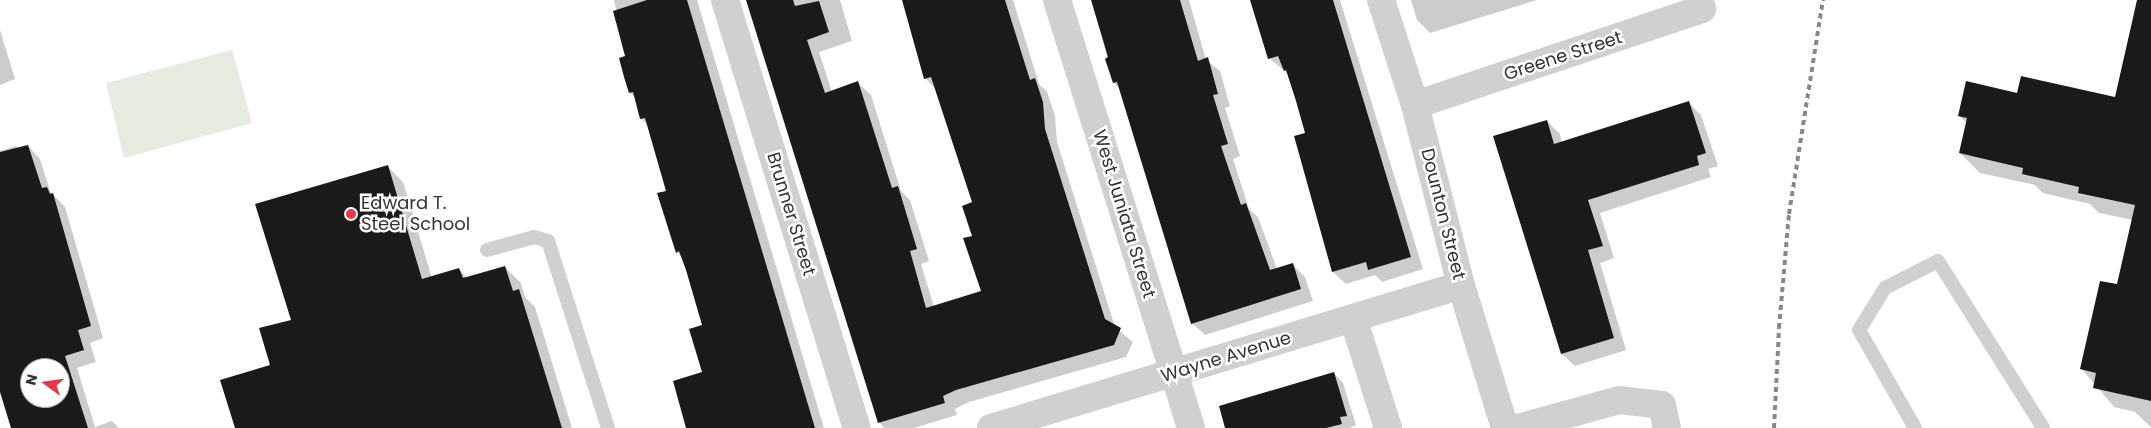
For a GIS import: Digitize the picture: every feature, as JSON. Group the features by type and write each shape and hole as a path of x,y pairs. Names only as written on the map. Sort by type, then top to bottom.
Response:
{"street":[{"name":"Brunner Street","path":"726,0 857,428"},
{"name":"West Juniata Street","path":"1057,0 1190,428"},
{"name":"Dounton Street","path":"1381,0 1415,105 1461,285 1505,428"},
{"name":"Greene Street","path":"1415,105 1702,9 1699,0"},
{"name":"Wayne Avenue","path":"991,428 1461,285"},
{"path":"1353,318 1388,428"},
{"path":"1518,428 1619,400 1664,416"}],"lane":[{"path":"487,250 534,237 548,242 608,428"},
{"path":"1916,428 1859,330 1885,288 1938,262 2043,428"}],"shaded area":[{"path":"232,50 252,123 124,158 106,83"}],"building":[{"path":"647,0 687,0 815,428 686,428 673,381 702,372 689,329 702,325 686,270 679,251 676,253 657,193 666,191 645,118 640,119 633,92 629,93 624,77 619,58 625,56 613,11"},
{"path":"746,0 793,0 795,6 819,1 829,32 807,40 825,93 858,81 892,188 898,186 917,249 910,251 926,308 981,291 963,238 972,236 962,206 972,202 931,77 924,79 902,0 1005,0 1030,80 1035,78 1043,102 1045,129 1105,319 1121,328 1114,345 956,390 943,396 945,403 878,423"},
{"path":"1091,0 1180,0 1198,61 1208,57 1218,94 1213,95 1228,144 1221,146 1241,205 1246,203 1270,270 1293,263 1301,289 1191,324 1117,82 1113,83 1105,59 1108,57"},
{"path":"1250,0 1333,0 1411,257 1368,270 1366,262 1332,272 1294,136 1305,133 1296,101 1286,70 1284,71 1278,56 1268,59"},
{"path":"2137,0 2151,0 2151,401 2093,388 2096,373 2080,369 2100,281 2117,284 2135,205 2078,193 2079,187 2022,174 2023,168 1959,153 1967,118 1958,116 1966,81 2017,93 2021,76 2115,97"},
{"path":"1689,101 1706,153 1697,156 1699,165 1588,200 1603,246 1588,250 1614,338 1561,354 1493,136 1547,120 1554,144"},
{"path":"28,145 42,188 47,187 50,194 53,193 91,326 78,330 84,350 65,356 66,358 20,358 20,408 70,408 70,372 88,428 11,428 0,392 0,152"},
{"name":"Edward T. Steel School","path":"388,165 422,279 459,268 463,278 505,266 513,291 519,289 562,428 235,428 220,380 270,365 259,328 291,320 255,204"},
{"path":"1334,372 1347,416 1340,417 1342,424 1326,428 1225,428 1219,406"}],"railway":[{"path":"1774,428 1779,328 1789,214 1823,0"}],"place":[{"name":"Edward T. Steel School","path":"351,214"}]}
